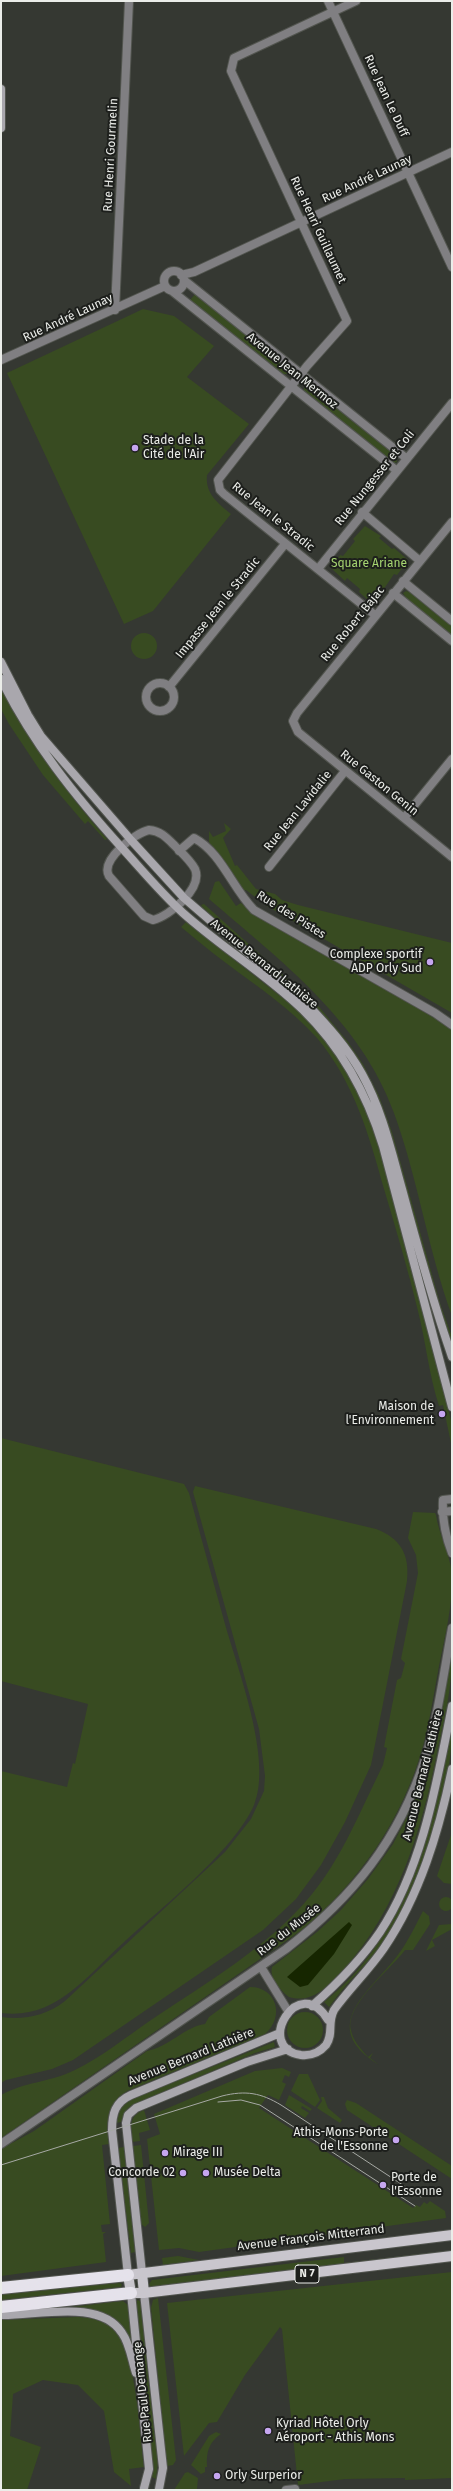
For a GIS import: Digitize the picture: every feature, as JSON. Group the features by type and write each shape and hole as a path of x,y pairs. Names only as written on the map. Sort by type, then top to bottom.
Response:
{"highway":[{"name":"N 7","path":"1,2288 128,2274"},
{"name":"N 7","path":"1,2307 131,2293"}],"main road":[{"path":"1,89 1,128"},
{"name":"Avenue Bernard Lathière","path":"1,662 24,709 41,736 131,840 184,898 306,1003 343,1045 362,1074 384,1125 432,1297 452,1357"},
{"name":"Avenue Bernard Lathière","path":"1,679 36,743 69,786 122,848 176,907 302,1009 334,1045 355,1076 372,1114 383,1146 452,1407"},
{"name":"Avenue Bernard Lathière","path":"312,2006 342,1978 369,1947 381,1930 399,1894 425,1825 452,1706"},
{"path":"328,2020 348,1990 383,1950 410,1902 435,1839 452,1769"},
{"path":"304,2005 312,2006 322,2011 328,2020 329,2039 320,2050 307,2055 300,2055 288,2049 280,2034 283,2018 288,2011 304,2005"},
{"name":"Avenue Bernard Lathière","path":"128,2274 113,2135 112,2117 117,2105 130,2095 280,2034"},
{"path":"144,2293 126,2123 128,2115 140,2106 246,2062 288,2049"},
{"name":"Avenue François Mitterrand","path":"142,2273 173,2270 203,2264 452,2235"},
{"name":"N 7","path":"131,2293 161,2292 452,2256"},
{"name":"N 7","path":"128,2274 142,2273"},
{"path":"128,2274 131,2293"},
{"name":"Rue Paul Demange","path":"131,2293 149,2469 143,2489"},
{"name":"Rue Paul Demange","path":"144,2293 163,2468 160,2489"},
{"path":"1,2314 74,2312 102,2316 117,2326 125,2338 141,2393"},
{"path":"143,2489 152,2486 160,2489"}],"street":[{"name":"Rue Henri Gourmelin","path":"115,310 129,1"},
{"name":"Rue Jean Le Duff","path":"328,1 452,267"},
{"path":"333,12 356,1"},
{"name":"Rue Henri Guillaumet","path":"292,386 347,321 231,71 234,58 333,12"},
{"name":"Rue André Launay","path":"183,277 452,152"},
{"path":"170,272 176,272 183,277 181,289 172,291 165,286 165,276 170,272"},
{"name":"Avenue Jean Mermoz","path":"183,277 406,458"},
{"name":"Rue André Launay","path":"1,360 115,310 165,286"},
{"name":"Avenue Jean Mermoz","path":"172,291 396,470"},
{"name":"Rue Jean le Stradic","path":"292,386 218,480 220,490 285,544 375,615"},
{"name":"Rue Nungesser et Coli","path":"318,569 406,458 449,413 452,403"},
{"path":"362,512 420,561"},
{"name":"Rue Robert Bajac","path":"294,725 294,717 375,615 452,522"},
{"name":"Impasse Jean le Stradic","path":"169,687 285,544"},
{"path":"403,581 452,621"},
{"path":"393,593 452,641"},
{"name":"Rue Gaston Genin","path":"294,725 298,732 452,857"},
{"path":"404,818 452,759"},
{"name":"Rue Jean Lavidalie","path":"269,867 345,771"},
{"path":"153,830 163,834 195,869 196,874 194,884 184,898 176,907 156,919 149,919 144,916 107,873 107,864 131,840 140,833 153,830"},
{"name":"Rue des Pistes","path":"179,850 194,838 199,841 214,855 242,898 254,910 435,1013 452,1025"},
{"path":"452,1499 443,1500 442,1512 443,1528 452,1553"},
{"path":"442,1512 452,1511"},
{"name":"Rue du Musée","path":"1,2144 261,1967 312,1929 338,1906 372,1865 394,1832 408,1803 425,1758 452,1628"},
{"path":"261,1967 288,2011"},
{"path":"286,2490 295,2489"}],"green space":[{"path":"196,293 288,368 287,374 282,374 190,300"},
{"name":"Stade de la Cité de l'Air","path":"143,309 174,316 214,346 187,377 249,424 207,475 208,488 213,498 231,514 153,611 124,624 7,373"},
{"path":"307,385 396,456 397,462 394,463 304,391 304,387"},
{"name":"Square Ariane","path":"365,526 381,536 379,538 407,559 406,563 397,575 394,574 375,602 370,602 359,592 360,589 347,578 345,581 331,568 340,555 343,556 355,541 353,539"},
{"path":"406,591 412,593 452,625 452,636 407,599 403,593"},
{"path":"144,633 153,637 157,646 153,655 144,659 135,655 131,646 135,637"},
{"path":"1,686 23,727 49,766 107,839 105,840 88,821 85,824 43,775 9,724 1,709"},
{"name":"Complexe sportif ADP Orly Sud","path":"224,823 231,829 223,838 235,866 237,865 256,889 275,894 282,900 298,905 452,943 452,1013 267,906 246,890 243,891 209,842 209,831 213,837 226,831"},
{"path":"219,881 236,906 241,903 261,919 426,1013 452,1030 452,1316 436,1266 410,1163 394,1113 380,1080 361,1049 340,1021 316,995 264,946 209,899 215,882"},
{"path":"204,904 320,1008 348,1042 363,1064 379,1096 392,1132 440,1303 452,1337 452,1345 438,1309 371,1085 290,985 203,908 201,905"},
{"path":"186,922 303,1014 331,1046 354,1080 374,1128 429,1327 452,1425 452,1448 443,1405 439,1406 430,1371 418,1311 402,1250 366,1129 351,1091 330,1055 307,1027 273,998 220,959 181,927"},
{"path":"1,1438 184,1484 189,1493 252,1715 257,1741 259,1765 259,1786 254,1805 244,1823 230,1841 195,1879 68,1994 54,2003 38,2010 20,2013 1,2013 1,1771 67,1787 73,1763 75,1764 88,1704 1,1681"},
{"path":"195,1486 376,1529 391,1537 402,1548 407,1563 407,1581 371,1765 345,1822 321,1865 296,1899 263,1930 73,2060 52,2069 6,2080 1,2083 1,2017 18,2018 34,2016 50,2010 65,2001 225,1852 251,1819 264,1791 265,1776 259,1729 193,1492"},
{"path":"413,1512 435,1513 436,1515 439,1530 451,1567 452,1586 450,1609 423,1746 403,1799 391,1824 376,1847 360,1870 342,1891 302,1930 1,2138 1,2095 19,2087 66,2074 85,2065 215,1978 257,1947 296,1913 323,1880 333,1865 351,1832 383,1765 387,1748 384,1747 397,1680 401,1678 405,1663 401,1659 418,1573 416,1555 408,1538"},
{"path":"452,1655 448,1702 432,1778 416,1837 406,1866 393,1894 379,1921 363,1946 332,1982 313,1996 298,1999 289,1997 279,1988 274,1980 272,1975 272,1967 317,1932 340,1911 368,1879 393,1844 412,1807 431,1756"},
{"path":"452,1729 451,1753 440,1809 421,1866 410,1893 398,1918 385,1939 329,2007 324,2002 353,1976 376,1946 396,1913 412,1878 425,1841 435,1804"},
{"path":"452,1832 452,1884 444,1883 437,1876"},
{"path":"443,1897 449,1897 453,1901 453,1907 449,1911 443,1911 439,1907 439,1901"},
{"path":"423,1911 429,1916 430,1924 413,1950 405,1950 361,1999 374,1983 386,1970 401,1951"},
{"path":"452,1924 452,1929 432,1940 435,1946 426,1951 439,1925"},
{"path":"250,1987 259,1988 267,1992 272,1997 275,2004 275,2019 265,2034 127,2091 120,2096 111,2108 108,2121 109,2144 102,2145 110,2224 101,2225 102,2232 106,2232 103,2234 106,2262 1,2276 1,2149 34,2131 147,2051 162,2046 190,2029 205,2024 209,2017"},
{"path":"361,2000 351,2020 351,2030 350,2023 354,2010"},
{"path":"305,2012 315,2015 320,2020 323,2030 320,2040 315,2045 305,2048 295,2045 290,2040 287,2030 290,2020 295,2015"},
{"path":"351,2030 355,2041 366,2055 361,2051 352,2037"},
{"path":"274,2042 275,2047 255,2053 132,2105 125,2111 121,2122 116,2123 121,2108 129,2100"},
{"path":"282,2068 291,2072 289,2077 285,2075 282,2082 286,2084 279,2100 268,2095 259,2108 413,2208 416,2205 420,2207 424,2202 427,2204 430,2201 445,2211 446,2218 199,2252 179,2248 159,2250 147,2139 160,2134 154,2114 255,2071"},
{"path":"299,2074 308,2074 320,2100 315,2107 291,2091"},
{"path":"289,2095 312,2109 310,2111 302,2106 301,2108 309,2113 305,2118 285,2105"},
{"path":"321,2097 324,2097 328,2108 342,2120 340,2123 317,2108 322,2101"},
{"path":"347,2100 356,2103 452,2166 452,2179 347,2110 345,2104"},
{"path":"144,2110 150,2130 139,2133 140,2141 132,2142 131,2127 133,2119 135,2115"},
{"path":"141,2145 149,2223 145,2227 141,2224 133,2146"},
{"path":"124,2147 135,2252 131,2253 118,2148"},
{"path":"452,2250 151,2288 149,2284 152,2280 344,2257 344,2263"},
{"path":"178,2256 199,2260 163,2265 162,2258"},
{"path":"452,2272 452,2478 405,2480 405,2478 345,2479 298,2485 282,2329 280,2327 245,2375 217,2422 209,2423 184,2456 167,2303"},
{"path":"119,2283 122,2284 121,2287 1,2300 1,2293"},
{"path":"158,2298 176,2460 173,2465 167,2466 151,2308 153,2300"},
{"path":"138,2300 141,2302 158,2461 156,2479 152,2477 135,2302"},
{"path":"123,2301 128,2305 136,2359 130,2342 123,2330 116,2321 107,2315 85,2310 54,2309"},
{"path":"78,2317 95,2319 110,2326 118,2335 124,2346 133,2379 144,2467 129,2469 131,2486 114,2472 104,2411 78,2385 43,2380 13,2394 10,2436 41,2447 27,2490 1,2490 1,2320"},
{"path":"216,2432 221,2434 214,2440 209,2448 207,2467 205,2467 205,2472 201,2474 191,2465 209,2436"},
{"path":"188,2472 198,2478 197,2489 174,2490 185,2473"}],"shaded area":[{"path":"349,1922 352,1925 334,1954 308,1985 300,1987 287,1977"}],"tram line":[{"path":"1,2165 222,2096 246,2093 260,2095 281,2105 421,2197"},
{"path":"218,2102 241,2100 260,2105 415,2206"}],"place":[{"name":"Stade de la Cité de l'Air","path":"135,448"},
{"name":"Complexe sportif ADP Orly Sud","path":"430,962"},
{"name":"Maison de l'Environnement","path":"442,1414"},
{"name":"Athis-Mons-Porte de l'Essonne","path":"396,2140"},
{"name":"Mirage III","path":"165,2153"},
{"name":"Concorde 02","path":"183,2173"},
{"name":"Musée Delta","path":"206,2173"},
{"name":"Porte de l'Essonne","path":"383,2185"},
{"name":"Kyriad Hôtel Orly Aéroport - Athis Mons","path":"268,2431"},
{"name":"Orly Surperior","path":"217,2476"}]}
